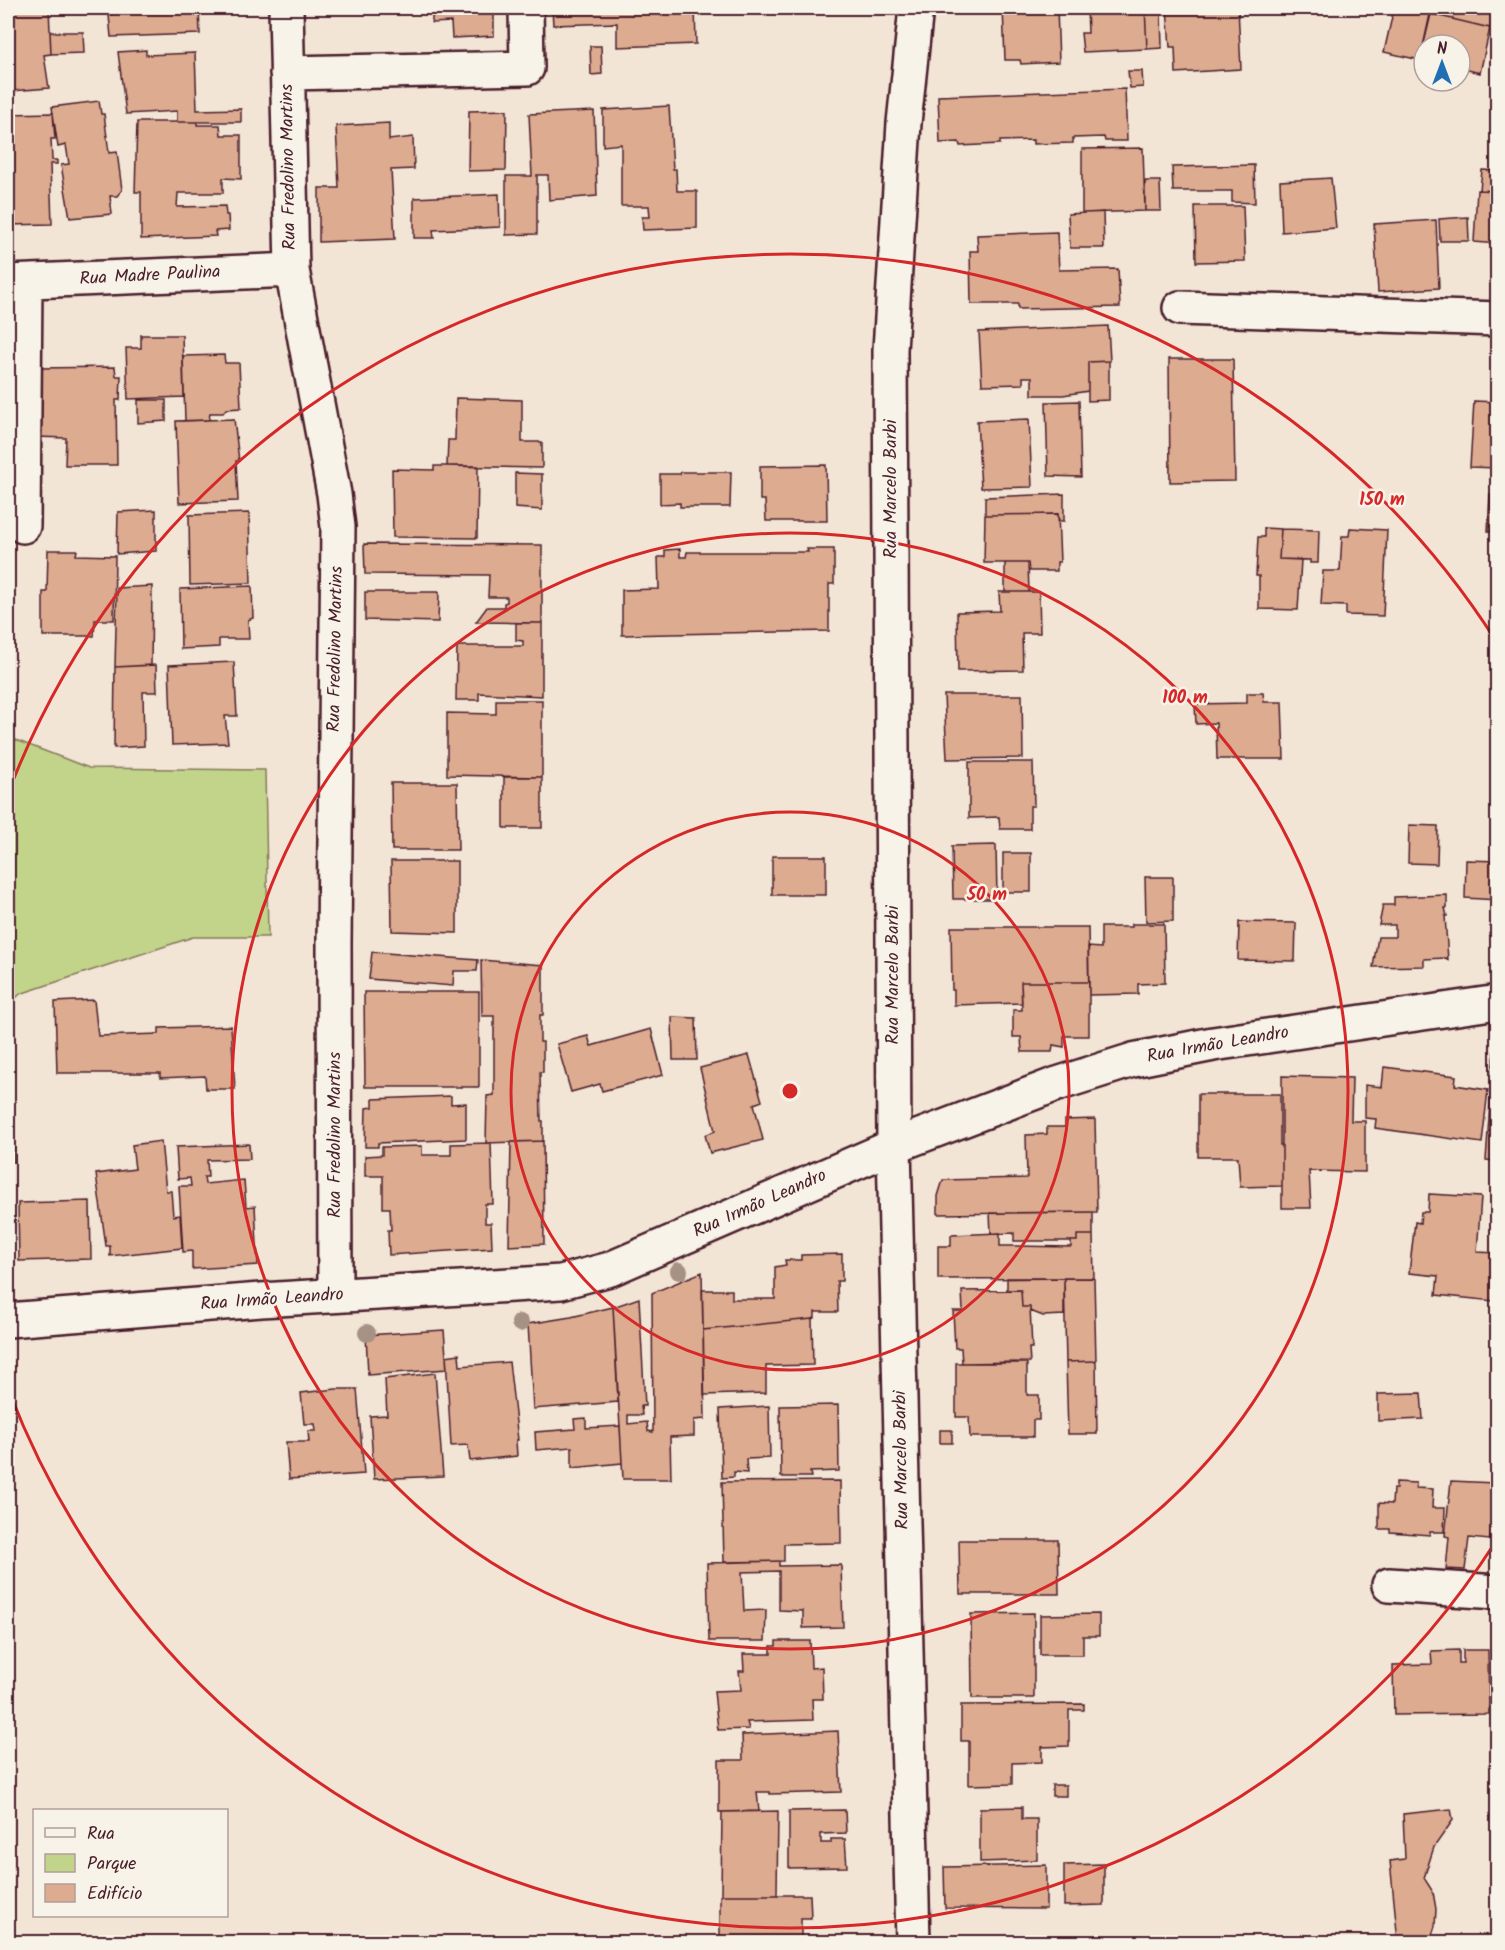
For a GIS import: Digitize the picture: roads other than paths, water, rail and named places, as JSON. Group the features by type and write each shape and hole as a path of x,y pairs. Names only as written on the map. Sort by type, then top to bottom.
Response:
{"street":[{"name":"Rua Fredolino Martins","path":"286,8 292,270 334,494 338,527 334,943 335,1295"},
{"path":"287,73 527,68 526,8"},
{"name":"Rua Marcelo Barbi","path":"913,1942 894,1146 890,350 904,123 916,8"},
{"name":"Rua Madre Paulina","path":"16,282 292,270"},
{"path":"16,282 23,526"},
{"path":"1180,308 1497,319"},
{"name":"Rua Irmão Leandro","path":"8,1320 335,1295 561,1282 600,1272 894,1146 1054,1085 1133,1060 1213,1044 1497,1002"},
{"path":"1389,1585 1497,1592"}]}
